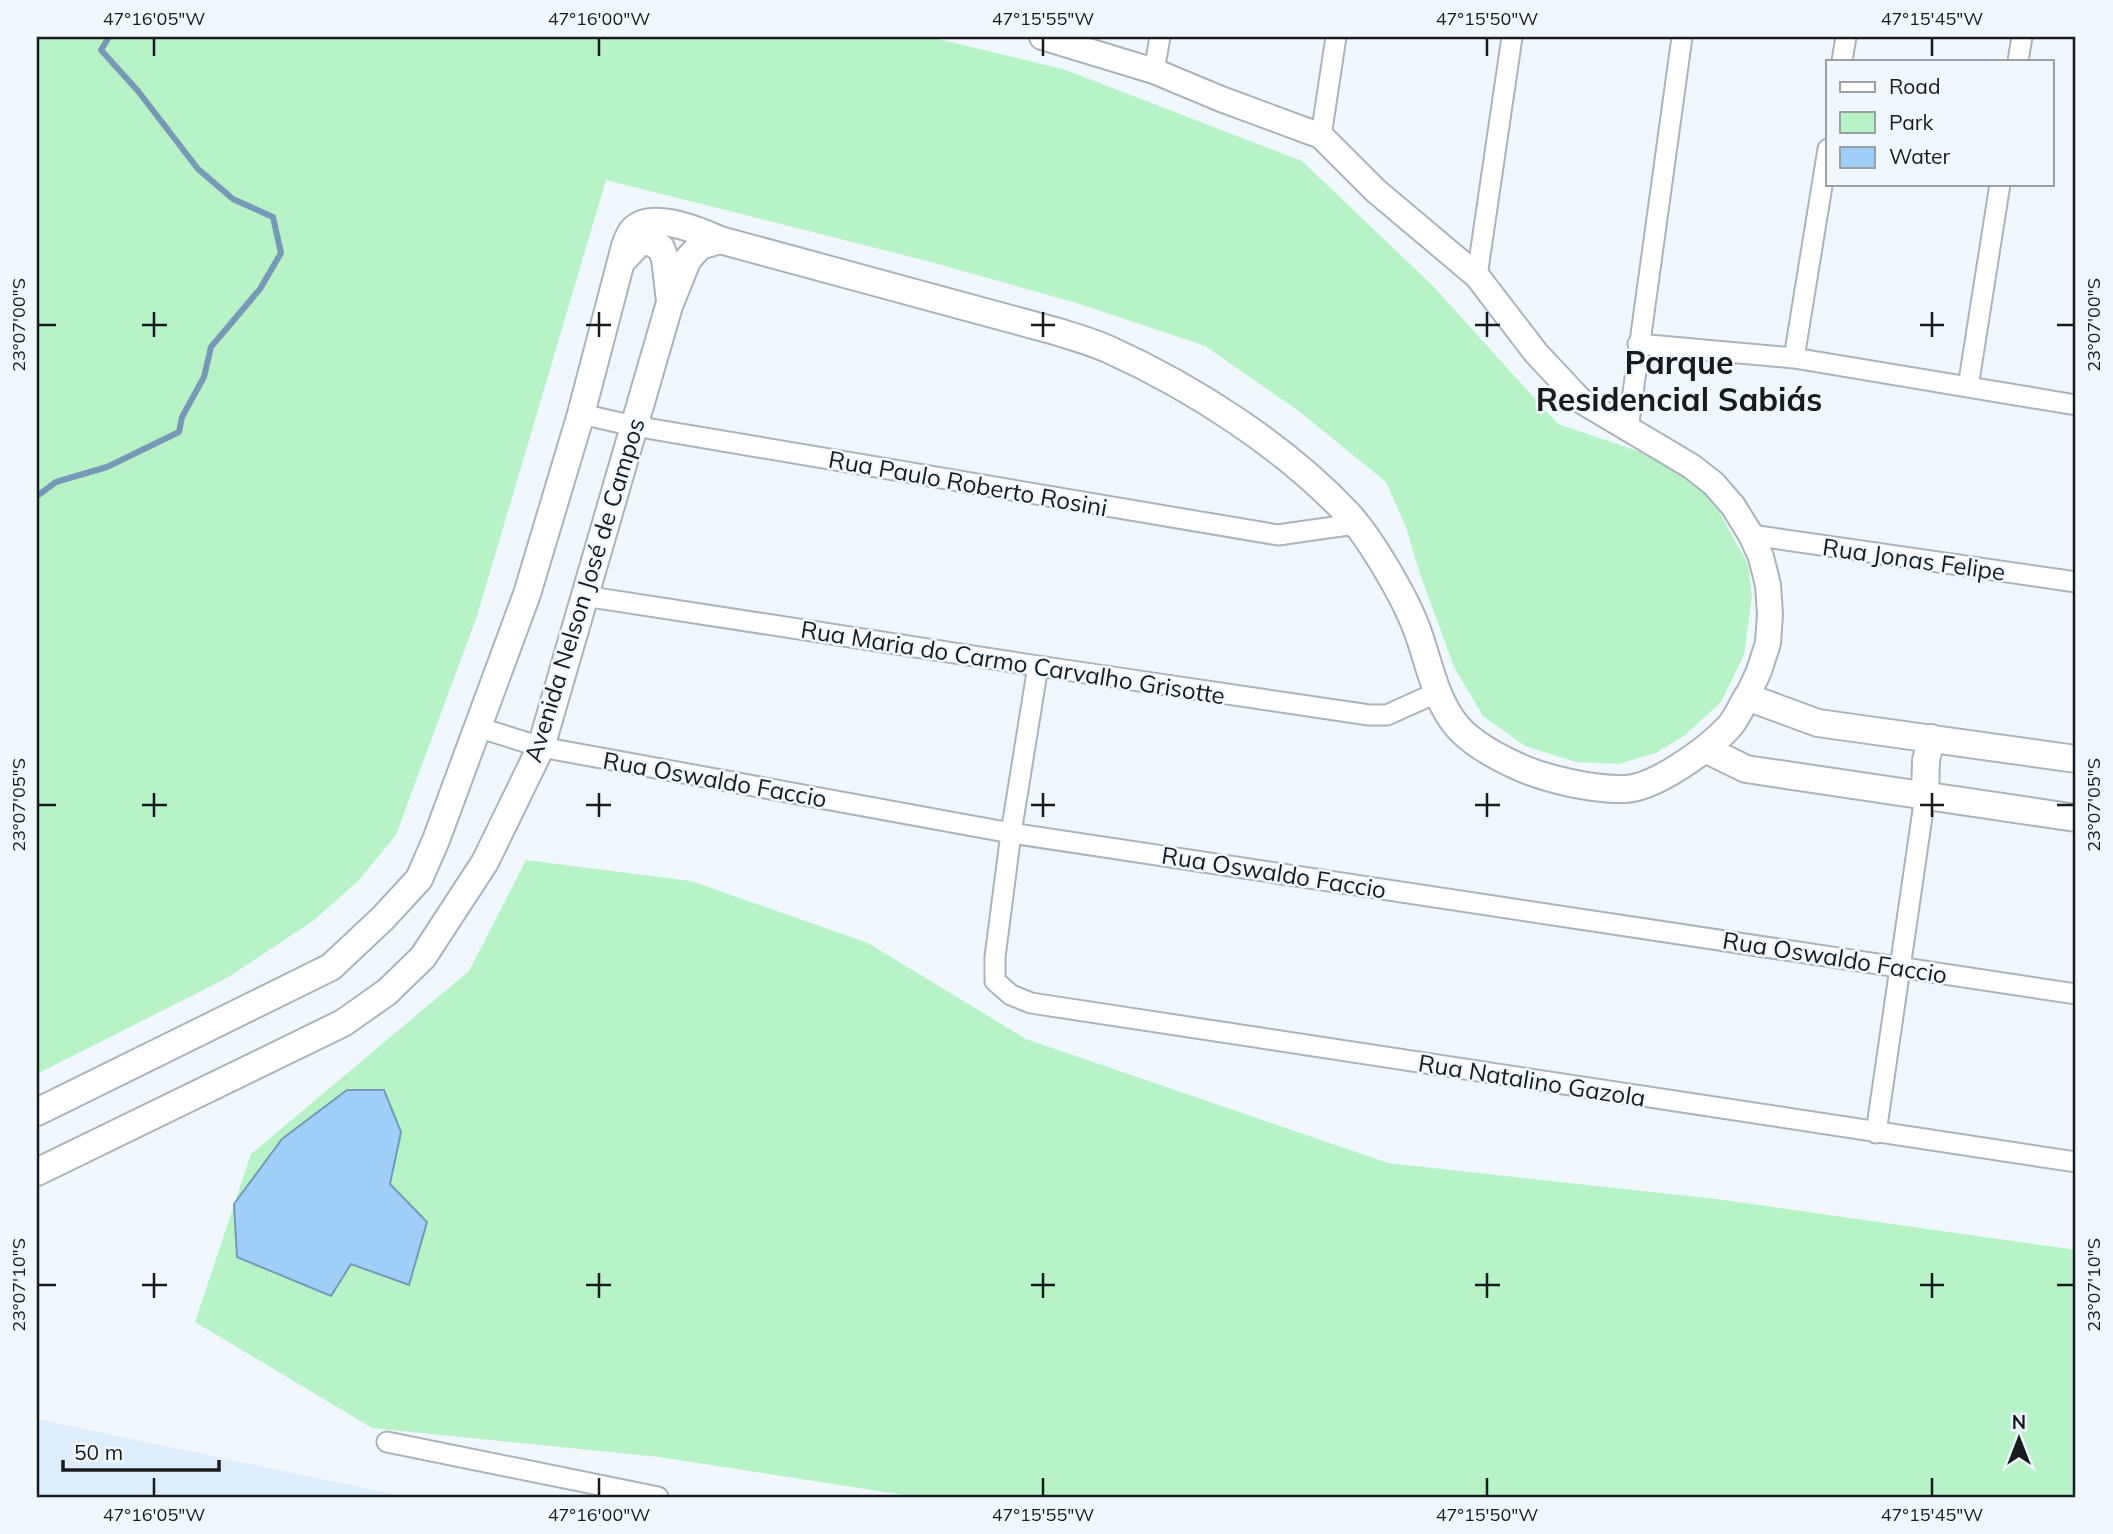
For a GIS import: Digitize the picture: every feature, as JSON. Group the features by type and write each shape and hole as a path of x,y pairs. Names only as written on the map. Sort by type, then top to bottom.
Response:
{"main road":[{"path":"37,1112 331,967 383,918 419,879 527,594 581,414 625,246 633,230 646,223 665,222 695,229 720,240 1055,331 1108,349 1174,381 1243,425 1311,479 1355,524 1401,594 1416,627 1438,692 1454,722 1490,754 1537,775 1577,784 1626,789 1667,775 1705,749 1730,726 1747,697 1818,723 2076,759"},
{"name":"Avenida Nelson José de Campos","path":"37,1172 343,1023 387,992 423,957 485,862 541,747 670,303 688,259 700,246 720,240"},
{"path":"618,268 640,242 656,244 661,248 664,259 670,303"},
{"path":"1925,796 1925,769 1930,738"},
{"path":"1705,749 1746,769 2076,818"}],"street":[{"path":"1042,37 1154,71 1321,136 1376,191 1478,276 1536,353 1580,400 1691,466 1714,484 1733,506 1751,535 1761,557 1768,585 1768,643 1747,697"},
{"path":"1154,71 1160,37"},
{"path":"1321,136 1336,37"},
{"path":"1478,276 1512,37"},
{"path":"1628,429 1682,37"},
{"path":"1842,60 1846,37"},
{"path":"2018,60 2022,37"},
{"path":"1794,358 1826,161"},
{"path":"1968,387 2000,186"},
{"path":"1638,344 1794,358 2076,405"},
{"name":"Rua Paulo Roberto Rosini","path":"581,414 635,426 1278,535 1355,524"},
{"name":"Rua Jonas Felipe","path":"1751,535 2076,582"},
{"name":"Rua Maria do Carmo Carvalho Grisotte","path":"584,596 1038,667 1369,715 1387,715 1438,692"},
{"path":"1011,832 1038,667"},
{"name":"Rua Oswaldo Faccio","path":"477,727 541,747 1011,832 2076,994"},
{"path":"1877,1133 1925,796"},
{"name":"Rua Natalino Gazola","path":"1011,832 995,957 995,981 1011,995 1031,1003 2076,1162"},
{"path":"387,1442 658,1497"}],"shaded area":[{"path":"37,1419 407,1497 37,1497"}],"green space":[{"path":"37,37 930,37 1066,70 1302,161 1433,286 1558,424 1638,451 1684,475 1713,501 1748,564 1752,597 1744,655 1721,702 1685,735 1656,753 1619,764 1576,762 1525,746 1483,716 1454,667 1406,527 1386,482 1300,412 1205,346 1076,303 931,262 606,180 477,616 396,835 358,881 313,921 227,978 37,1074"},
{"path":"526,860 691,881 868,943 1026,1039 1388,1163 1716,1199 2076,1250 2076,1497 917,1497 659,1457 372,1428 195,1322 251,1154 469,971"}],"water":[{"path":"347,1090 384,1090 401,1132 390,1184 427,1222 409,1285 351,1264 331,1296 237,1257 234,1204 282,1139"}],"waterway":[{"path":"37,496 56,482 107,467 179,432 182,417 204,377 211,347 260,289 281,253 273,217 233,199 198,169 138,91 101,50 109,37"}],"district":[{"name":"Parque Residencial Sabiás","path":"1679,380"}]}
